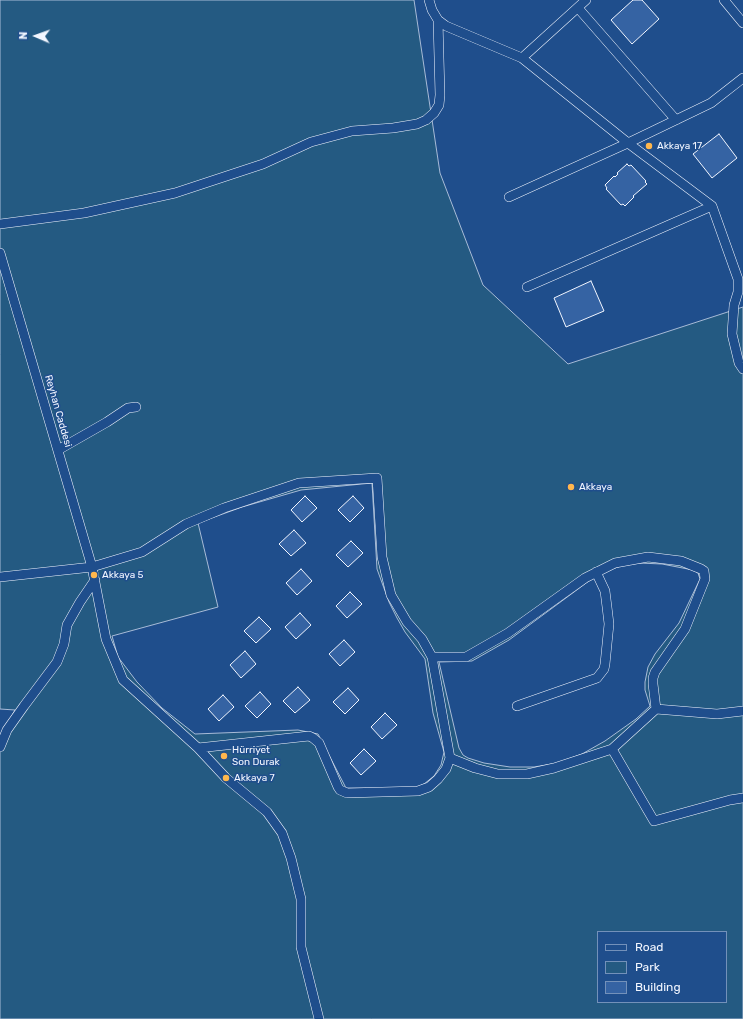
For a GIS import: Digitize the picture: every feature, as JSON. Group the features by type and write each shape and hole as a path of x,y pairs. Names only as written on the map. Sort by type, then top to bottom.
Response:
{"street":[{"path":"429,0 432,10 438,20 446,26 522,58 628,143 712,206 738,279 738,292 734,305 732,334 739,363 743,369"},
{"path":"522,58 586,0"},
{"path":"724,0 743,23"},
{"path":"578,8 676,120"},
{"path":"0,224 84,213 176,193 263,164 311,142 352,131 393,128 417,124 426,120 434,114 439,105 438,20"},
{"path":"509,197 628,143 711,103 743,78"},
{"path":"527,287 712,206"},
{"name":"Reyhan Caddesi","path":"0,253 94,574 106,639 124,680 198,748 226,778 267,812 282,833 291,858 301,899 301,947 319,1019"},
{"path":"58,450 107,422 128,408 136,408"},
{"path":"0,577 94,574 142,552 186,524 224,508 299,483 377,478 382,556 391,595 407,622 422,639 432,657 450,758 446,769 429,787 418,791 347,793 340,790 338,787 319,743 309,736 198,748"},
{"path":"432,657 466,657 508,633 585,578 615,563 648,557 681,561 691,564 704,571 705,579 685,629 655,672 653,678 656,709"},
{"path":"517,706 597,678 604,669 609,624 605,591 596,572"},
{"path":"0,748 7,730 57,662 64,644 68,625 94,574"},
{"path":"450,758 475,768 498,774 526,774 554,768 612,749 656,709 718,714 743,711"},
{"path":"612,749 654,821 730,800 743,798"}],"green space":[{"path":"0,0 414,0 440,173 483,285 568,364 743,307 743,1019 0,1019 0,737 15,710 0,709","holes":["372,483 377,569 389,602 397,618 405,632 425,659 433,713 444,752 441,765 434,776 424,784 413,789 346,788 318,734 298,730 195,734 162,708 137,682 118,657 112,636 218,607 198,523 242,507 301,490","639,563 662,564 693,570 698,573 700,579 679,623 655,654 648,667 645,690 650,706 636,719 605,741 582,754 558,763 534,767 510,767 484,763 463,755 459,748 439,662 472,661 509,640 593,578 621,566"]}],"building":[{"path":"633,0 642,0 659,19 632,44 611,20"},
{"path":"719,134 737,158 712,178 693,154"},
{"path":"627,164 629,166 631,165 647,184 633,196 634,197 625,206 623,204 621,205 606,189 607,188 605,185"},
{"path":"591,281 604,311 566,327 554,298"},
{"path":"305,496 317,508 302,522 291,510"},
{"path":"353,496 364,508 350,522 338,510"},
{"path":"294,530 306,543 291,556 279,544"},
{"path":"351,541 363,553 348,567 336,555"},
{"path":"301,569 312,581 297,595 286,583"},
{"path":"350,592 362,604 347,618 336,606"},
{"path":"300,613 311,625 296,639 285,627"},
{"path":"259,617 271,629 256,643 244,631"},
{"path":"344,640 355,652 340,666 329,654"},
{"path":"245,651 256,664 241,678 230,665"},
{"path":"298,687 310,700 295,713 283,701"},
{"path":"348,688 359,700 345,714 333,702"},
{"path":"260,692 271,704 257,718 245,706"},
{"path":"223,695 234,707 219,721 208,709"},
{"path":"385,713 397,725 382,739 371,727"},
{"path":"364,749 376,761 361,775 350,763"}],"place":[{"name":"Akkaya 17","path":"649,146"},
{"name":"Akkaya","path":"571,487"},
{"name":"Akkaya 5","path":"94,575"},
{"name":"Hürriyet Son Durak","path":"224,756"},
{"name":"Akkaya 7","path":"226,778"}]}
